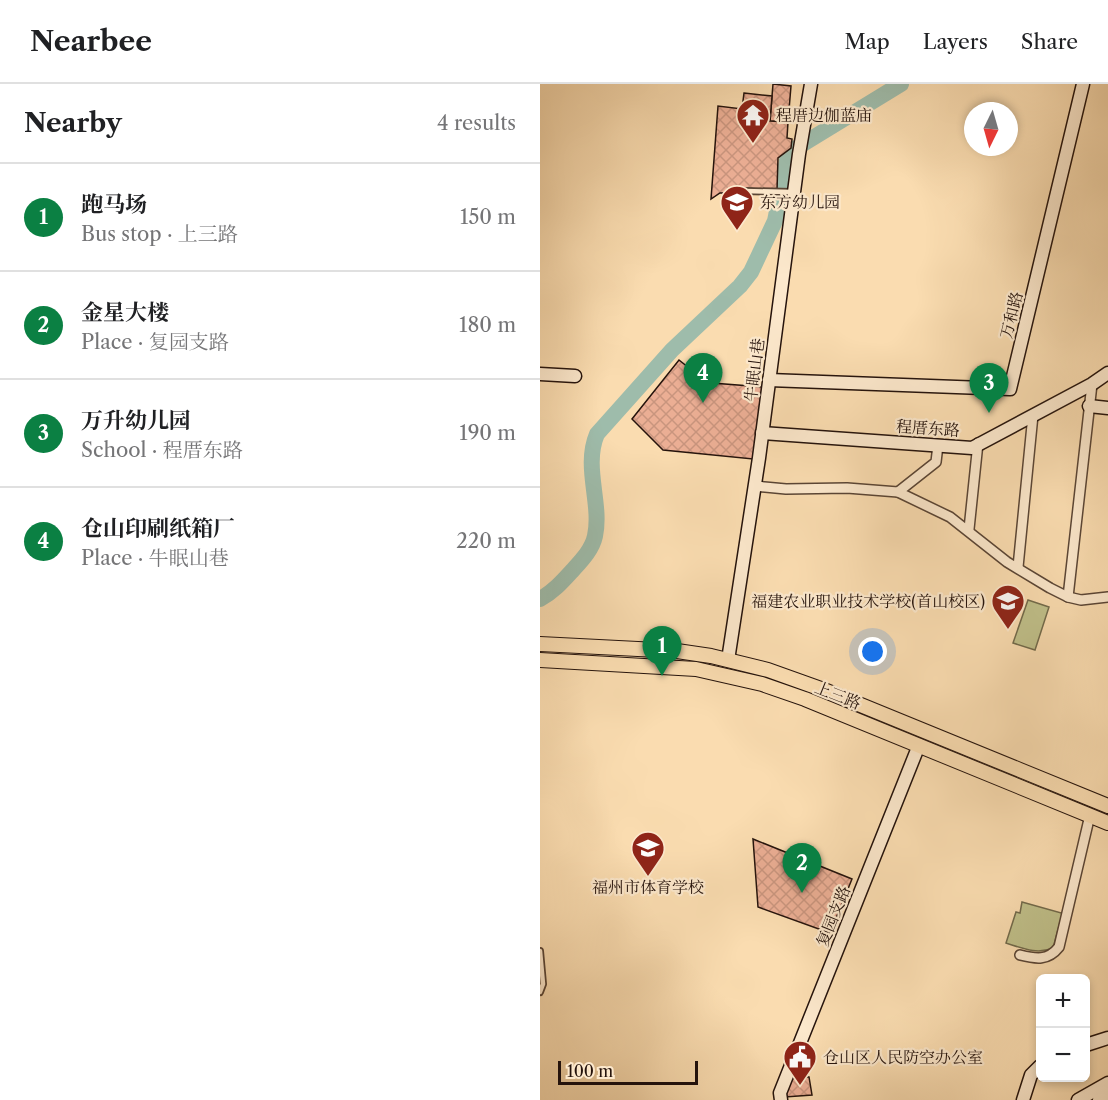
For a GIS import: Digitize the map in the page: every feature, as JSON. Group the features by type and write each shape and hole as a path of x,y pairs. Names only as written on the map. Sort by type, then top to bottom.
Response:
{"main road":[{"name":"上三路","path":"540,644 644,648 694,653 768,670 808,683 1108,806"},
{"name":"上三路","path":"540,660 676,667 714,672 786,692 1108,823"}],"street":[{"name":"牛眠山巷","path":"728,660 755,486 792,192 811,84"},
{"name":"万和路","path":"769,380 1010,389 1083,84"},
{"name":"程厝东路","path":"762,433 972,448 1092,384 1108,373"},
{"path":"540,374 575,376"},
{"path":"1068,597 1092,384"},
{"path":"1089,406 1108,408"},
{"path":"1018,567 1033,415"},
{"path":"969,529 978,443"},
{"path":"898,492 936,462 938,445"},
{"path":"755,486 786,489 847,488 898,492 946,514 969,529 1005,560 1068,597 1081,600 1108,597"},
{"name":"复园支路","path":"781,1100 780,1093 919,745"},
{"path":"1020,955 1043,958 1053,954 1059,947 1090,815"},
{"path":"1090,1044 1108,1038"},
{"path":"1023,1100 1032,1075 1036,1071"},
{"path":"1078,1100 1108,1083"},
{"path":"1099,1100 1108,1095"}],"lane":[{"path":"744,191 792,192"},
{"path":"540,951 543,984 540,992"}],"green space":[{"path":"1028,600 1049,607 1035,650 1013,643"},
{"path":"1022,902 1065,914 1062,915 1053,948 1035,951 1006,943 1016,912 1020,913"}],"building":[{"path":"773,84 791,86 788,122 770,121"},
{"name":"程厝边伽蓝庙","path":"744,93 772,96 770,121 788,122 787,138 792,139 791,148 778,158 777,190 743,188 744,193 720,193 711,199 718,106 742,109"},
{"path":"679,360 703,379 712,383 763,387 753,459 663,450 632,419"},
{"path":"753,839 852,879 830,933 758,907"},
{"name":"仓山区人民防空办公室","path":"791,1077 809,1077 812,1095 785,1097"}],"waterway":[{"path":"540,599 568,575 586,555 594,541 597,523 592,459 597,434 672,350 740,286 751,272 775,221 788,155 901,84"}],"place":[{"name":"程厝边伽蓝庙","path":"753,144"},
{"name":"东方幼儿园","path":"737,231"},
{"name":"仓山印刷纸箱厂","path":"703,403"},
{"name":"万升幼儿园","path":"989,413"},
{"name":"福建农业职业技术学校(首山校区)","path":"1008,630"},
{"name":"跑马场","path":"662,676"},
{"name":"福州市体育学校","path":"648,877"},
{"name":"金星大楼","path":"802,893"},
{"name":"仓山区人民防空办公室","path":"800,1086"}]}
